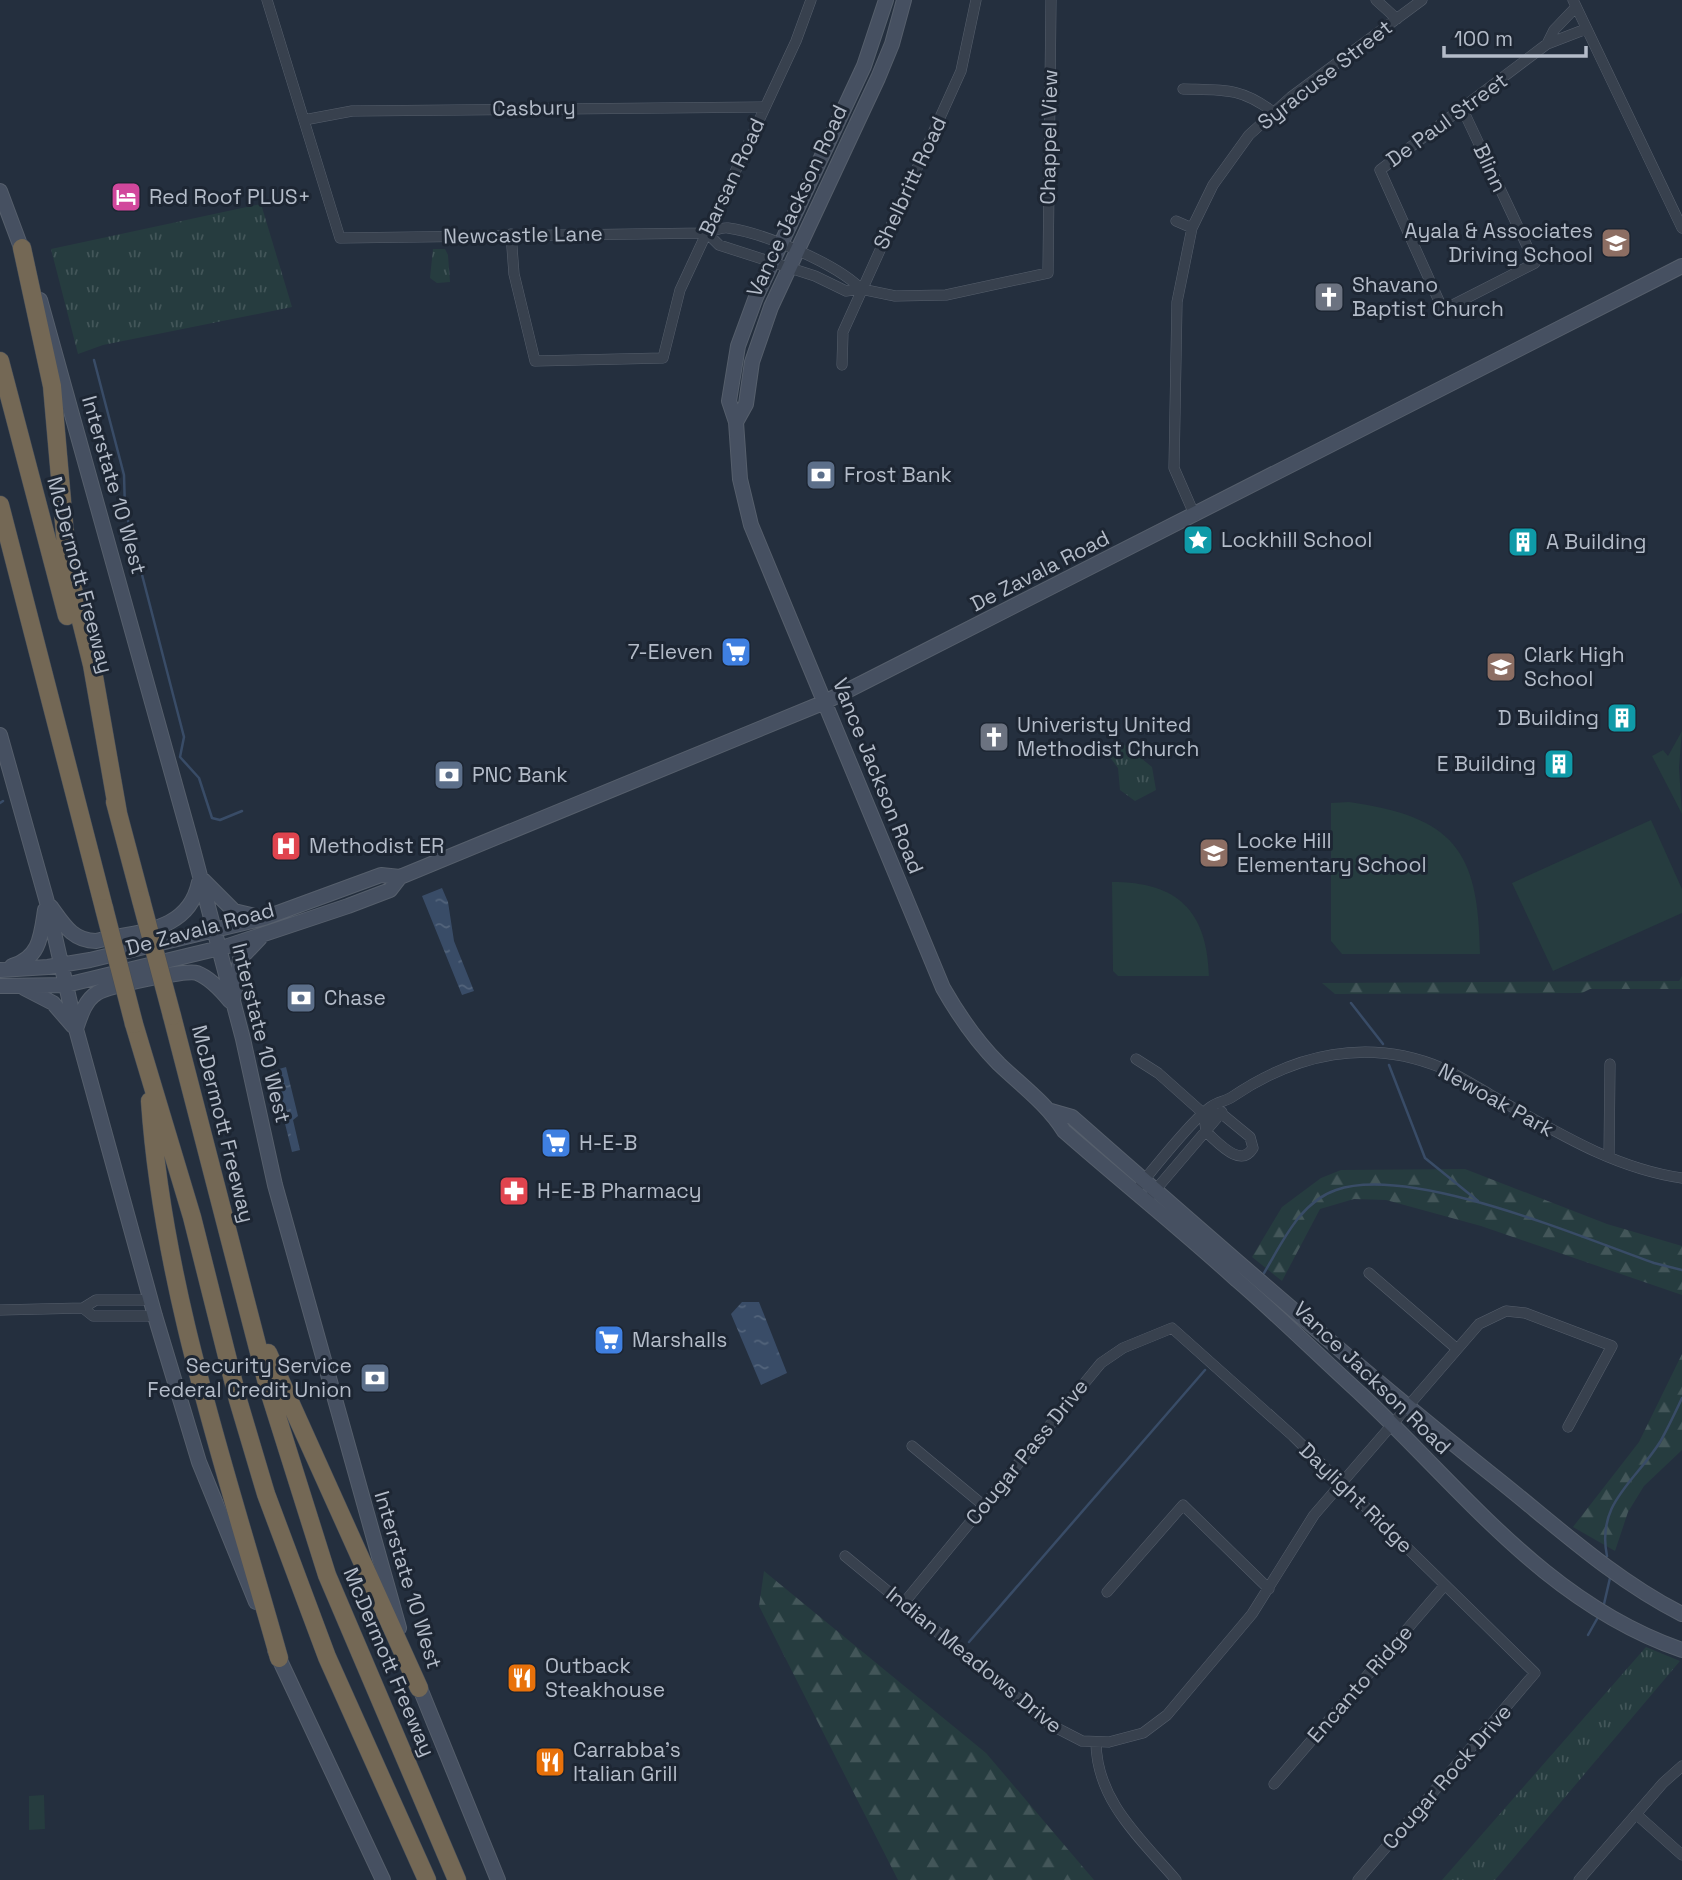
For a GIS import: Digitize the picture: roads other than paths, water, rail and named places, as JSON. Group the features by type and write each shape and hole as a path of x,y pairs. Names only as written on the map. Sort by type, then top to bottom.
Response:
{"highway":[{"path":"22,248 52,386 68,569 92,665 118,813"},
{"name":"McDermott Freeway","path":"0,361 269,1391 327,1575 457,1880"},
{"path":"0,505 134,1024 192,1217 266,1494 327,1657 427,1880"},
{"path":"0,526 24,601"},
{"path":"147,1070 154,1168 164,1231 198,1377 279,1658"},
{"path":"239,1283 281,1385 419,1688"}],"main road":[{"name":"Vance Jackson Road","path":"886,0 864,66 780,245 738,346 729,401 736,422 740,479 751,525 943,988 985,1049 1051,1111 1064,1131 1237,1279 1393,1424 1541,1571 1612,1619 1682,1650"},
{"name":"Vance Jackson Road","path":"736,422 746,404 758,340 878,78 892,44 904,0"},
{"name":"Interstate 10 West","path":"0,191 47,320 200,877 275,1185 327,1365 362,1503 419,1688 498,1880"},
{"name":"De Zavala Road","path":"0,970 61,965 214,930 264,918 381,875 400,877 825,702 1682,266"},
{"path":"0,735 47,902 76,1029 155,1316 199,1462 279,1658 320,1739 383,1880"},
{"path":"47,902 72,934 84,941 96,941 171,923 192,906 200,877"},
{"path":"200,877 220,901 234,911 264,918"},
{"name":"De Zavala Road","path":"0,986 66,985 262,936 390,890 400,877"},
{"path":"0,970 24,962 35,952 41,940 47,902"},
{"path":"233,1005 240,959 262,936"},
{"path":"76,1029 82,1011 97,992 180,972 194,972 207,978 233,1005"},
{"path":"19,986 53,1003 76,1029"},
{"name":"Vance Jackson Road","path":"1051,1111 1072,1117 1407,1407 1615,1572 1682,1614"}],"street":[{"path":"267,0 304,120"},
{"name":"Barsan Road","path":"512,234 514,274 535,360 663,358 680,290 796,41 811,0"},
{"name":"Shelbritt Road","path":"842,365 843,332 961,71 976,0"},
{"name":"Chappel View","path":"1048,273 1051,0"},
{"path":"1376,0 1397,19"},
{"name":"Syracuse Street","path":"1195,516 1174,468 1177,302 1192,228 1229,159 1273,112 1422,0"},
{"path":"1575,4 1682,228"},
{"name":"De Paul Street","path":"1547,44 1554,30 1575,4"},
{"name":"De Paul Street","path":"1443,310 1380,170 1547,44 1586,29"},
{"path":"1183,89 1238,91 1253,96 1273,112"},
{"name":"Casbury","path":"304,120 352,111 765,107"},
{"name":"Blinn","path":"1443,310 1535,263 1463,110"},
{"name":"Newcastle Lane","path":"304,120 340,238 707,233 725,227 780,245 849,276 861,289"},
{"path":"1176,221 1192,228"},
{"path":"736,248 740,231"},
{"name":"Newcastle Lane","path":"707,233 719,245 773,261 846,291 861,289 895,296 931,297 1048,273"},
{"path":"828,282 835,270"},
{"name":"Newoak Park","path":"1150,1185 1212,1106 1230,1099 1255,1080 1315,1057 1359,1052 1401,1057 1443,1068 1566,1139 1636,1168 1682,1178"},
{"path":"1136,1059 1158,1073 1204,1114 1222,1114 1250,1137 1252,1148 1249,1154 1243,1157 1234,1155 1206,1132 1204,1114"},
{"path":"1609,1157 1610,1064"},
{"name":"Newoak Park","path":"1150,1185 1206,1132 1222,1114 1230,1099"},
{"path":"1140,1197 1150,1185"},
{"path":"1140,1197 1150,1185"},
{"path":"1369,1273 1457,1349"},
{"path":"0,1310 83,1308 96,1300 151,1300"},
{"path":"83,1308 93,1316 155,1316"},
{"name":"Indian Meadows Drive","path":"845,1556 1049,1724 1070,1737 1096,1742 1130,1738 1167,1715 1241,1628 1269,1589 1314,1515 1479,1324 1506,1311 1525,1313 1612,1346 1568,1427"},
{"name":"Daylight Ridge","path":"1172,1328 1342,1483 1535,1673"},
{"name":"Cougar Pass Drive","path":"903,1604 1101,1363 1123,1348 1172,1328"},
{"path":"912,1446 984,1505"},
{"path":"1107,1592 1183,1505 1269,1589"},
{"name":"Encanto Ridge","path":"1274,1784 1445,1585"},
{"name":"Cougar Rock Drive","path":"1358,1880 1535,1673"},
{"path":"1096,1742 1098,1770 1108,1798 1176,1880"},
{"path":"1578,1880 1682,1766"},
{"path":"1636,1814 1682,1855"}],"water":[{"path":"442,888 448,902 454,941 474,991 462,995 422,896"},
{"path":"286,1067 298,1116 293,1120 300,1150 292,1152 272,1071"},
{"path":"742,1302 759,1302 787,1373 761,1385 731,1314"}],"waterway":[{"path":"94,360 124,475 125,509 184,737 180,757 199,778 212,818 220,820 242,811"},
{"path":"1351,1003 1383,1044"},
{"path":"1389,1065 1425,1158 1478,1201"},
{"path":"1264,1273 1293,1225 1312,1204 1336,1190 1368,1185 1406,1187 1495,1207 1654,1263 1682,1270"},
{"path":"969,1642 1205,1370"},
{"path":"1607,1556 1605,1538 1612,1507 1660,1442 1682,1398"},
{"path":"1604,1604 1610,1578"},
{"path":"1588,1635 1597,1619"}],"place":[{"name":"Red Roof PLUS+","path":"126,197"},
{"name":"Ayala & Associates Driving School","path":"1616,243"},
{"name":"Shavano Baptist Church","path":"1329,297"},
{"name":"Frost Bank","path":"821,475"},
{"name":"Lockhill School","path":"1198,540"},
{"name":"A Building","path":"1523,542"},
{"name":"7-Eleven","path":"736,652"},
{"name":"Clark High School","path":"1501,667"},
{"name":"D Building","path":"1622,718"},
{"name":"Univeristy United Methodist Church","path":"994,737"},
{"name":"E Building","path":"1559,764"},
{"name":"PNC Bank","path":"449,775"},
{"name":"Methodist ER","path":"286,846"},
{"name":"Locke Hill Elementary School","path":"1214,853"},
{"name":"Chase","path":"301,998"},
{"name":"H-E-B","path":"556,1143"},
{"name":"H-E-B Pharmacy","path":"514,1191"},
{"name":"Marshalls","path":"609,1340"},
{"name":"Security Service Federal Credit Union","path":"375,1378"},
{"name":"Outback Steakhouse","path":"522,1678"},
{"name":"Carrabba's Italian Grill","path":"550,1762"}]}
